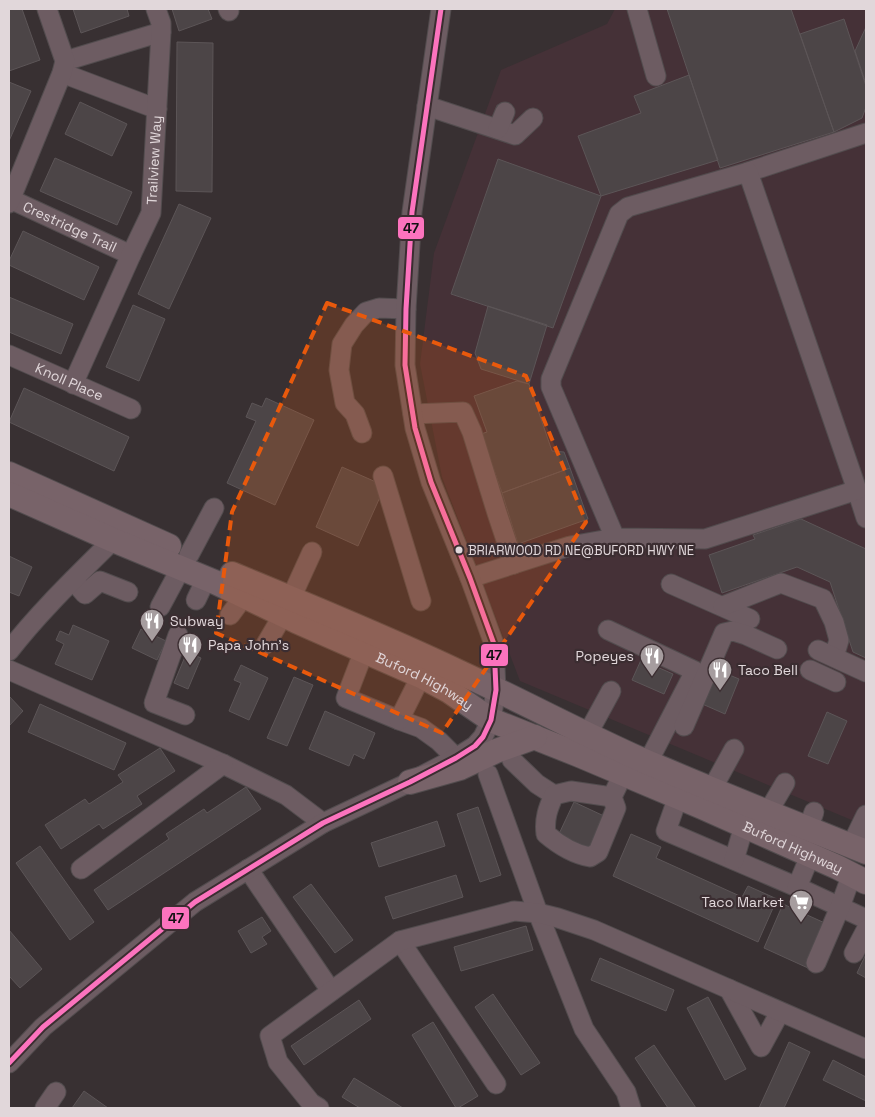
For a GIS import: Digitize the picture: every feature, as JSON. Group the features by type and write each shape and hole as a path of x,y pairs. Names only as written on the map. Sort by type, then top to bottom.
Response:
{"main road":[{"name":"Buford Highway","path":"9,474 185,561 287,607 364,651 421,676 449,691 491,720 678,796 859,878"},
{"name":"Buford Highway","path":"9,494 113,540 185,561 201,589 237,606 287,607 391,640 520,700 587,735 648,762 768,812 811,820 858,849"},
{"path":"410,782 460,768 496,751 535,737"}],"street":[{"path":"10,201 64,66 47,9"},
{"name":"Trailview Way","path":"73,384 151,213 161,32 161,23 156,9"},
{"path":"9,1063 43,1028 195,902 323,823 456,758 474,746 483,737 491,720 496,690 494,644 470,578 431,482 415,428 405,365 406,309 412,212 441,9"},
{"path":"637,9 656,76"},
{"path":"64,66 161,32"},
{"path":"64,66 157,109"},
{"path":"427,106 501,120 515,135 533,118"},
{"path":"614,538 551,387 551,379 619,214 628,207 748,172 866,133"},
{"path":"748,172 866,518"},
{"name":"Crestridge Trail","path":"10,201 131,255"},
{"path":"362,433 355,414 345,403 339,370 342,344 354,324 366,312 379,308 406,309"},
{"name":"Knoll Place","path":"9,355 131,409"},
{"path":"413,414 463,412 472,432 514,564"},
{"path":"383,476 422,601"},
{"path":"470,578 570,546 614,538 705,540 857,490"},
{"path":"160,607 214,508"},
{"path":"9,650 73,580 113,540"},
{"path":"265,644 287,607 312,552"},
{"path":"73,580 85,594 100,581 128,592"},
{"path":"723,606 781,583 822,599 834,622 839,640 826,654 866,672"},
{"path":"672,584 750,618"},
{"path":"608,630 695,670 648,762"},
{"path":"684,726 724,633 733,631 777,649"},
{"path":"178,635 154,704 185,715"},
{"path":"364,651 346,698 422,728 456,758"},
{"path":"9,670 223,764 286,795 323,823"},
{"path":"810,670 836,682"},
{"path":"399,720 421,676"},
{"path":"587,735 611,691"},
{"path":"712,789 734,749"},
{"path":"512,760 537,784 554,795 571,792 612,796"},
{"path":"81,869 223,764"},
{"path":"488,774 538,913 584,1029 626,1092 632,1108"},
{"path":"554,795 544,823 546,834 560,846 582,856 590,857 598,852 616,808 612,796 623,774"},
{"path":"768,812 786,783"},
{"path":"678,796 666,831 797,887 866,919"},
{"path":"858,849 866,815"},
{"path":"734,860 744,826"},
{"path":"797,887 810,856"},
{"path":"248,869 331,991"},
{"path":"816,963 840,907 859,878"},
{"path":"319,1108 311,1103 278,1062 270,1036 400,941 514,911 538,913 594,930 866,1049"},
{"path":"854,953 866,930"},
{"path":"400,941 496,1084"},
{"path":"729,989 762,1046 780,1012"},
{"path":"45,1108 56,1092"}],"highlighted area":[{"path":"327,303 526,376 586,522 442,733 216,633 232,512"}],"shaded area":[{"path":"615,9 866,9 866,826 520,681 442,477 420,364 434,253 501,70 607,24"}],"building":[{"path":"9,9 22,9 40,60 9,71"},
{"path":"73,9 127,9 129,16 81,33"},
{"path":"172,9 208,9 212,19 179,31"},
{"path":"667,9 791,9 834,132 720,168"},
{"path":"844,19 866,86 866,107 862,118 834,132 800,34"},
{"path":"866,27 866,84 855,51"},
{"path":"177,42 213,43 212,192 176,191"},
{"path":"689,75 718,160 601,196 578,136 641,113 634,96"},
{"path":"9,82 31,91 9,141"},
{"path":"80,102 127,124 112,156 65,134"},
{"path":"55,158 132,192 117,225 40,191"},
{"path":"498,159 601,196 553,328 451,294"},
{"path":"179,204 211,218 169,309 138,294"},
{"path":"23,231 99,267 84,300 9,265 9,261"},
{"path":"9,297 73,324 61,354 9,332"},
{"path":"133,305 165,319 139,381 106,367"},
{"path":"488,306 547,325 529,384 481,369 475,353"},
{"path":"517,381 529,384 552,451 564,452 570,468 502,493 481,434 487,432 474,396"},
{"path":"24,388 129,437 114,471 9,422"},
{"path":"266,398 314,420 275,505 227,483 256,421 246,417 252,403 262,407"},
{"path":"342,467 385,486 358,546 316,527"},
{"path":"570,468 588,519 518,544 502,493"},
{"path":"801,519 866,549 866,658 853,652 830,582 797,567 722,593 709,555 755,539 753,535"},
{"path":"9,556 32,567 19,596 9,592"},
{"path":"73,625 109,641 92,680 55,664 64,644 56,640 60,631 69,635"},
{"path":"141,629 166,641 157,660 132,648"},
{"path":"187,652 201,658 188,689 174,683"},
{"name":"Popeyes","path":"641,660 673,674 664,694 632,680"},
{"path":"241,665 268,678 249,720 229,711 241,683 234,680"},
{"name":"Taco Bell","path":"715,669 739,679 725,714 700,703"},
{"path":"294,677 313,685 287,746 267,738"},
{"path":"9,696 23,711 9,726"},
{"path":"40,704 126,743 114,770 28,732"},
{"path":"325,711 375,733 364,759 354,754 349,766 309,749"},
{"path":"827,712 847,721 828,764 808,756"},
{"path":"160,748 175,771 137,796 142,804 103,829 99,824 61,849 45,825 85,799 89,804 123,782 118,775"},
{"path":"246,787 261,809 108,910 94,890 169,839 166,834 204,809 207,813"},
{"path":"574,802 604,816 588,850 558,836"},
{"path":"478,807 501,875 480,882 457,814"},
{"path":"437,821 445,846 379,867 371,843"},
{"path":"631,834 661,847 656,858 742,897 748,886 777,899 758,942 613,876"},
{"path":"40,846 94,922 70,940 16,863"},
{"path":"456,875 463,897 393,919 385,897"},
{"path":"311,884 353,940 335,953 293,897"},
{"path":"783,904 827,924 808,968 764,948"},
{"path":"262,917 271,931 262,937 267,944 251,953 238,931"},
{"path":"526,926 533,950 461,971 454,947"},
{"path":"9,930 42,969 20,988 9,976"},
{"path":"866,954 866,978 857,973"},
{"path":"600,958 674,990 666,1011 591,980"},
{"path":"493,994 540,1063 521,1075 475,1007"},
{"path":"708,997 746,1069 725,1080 687,1008"},
{"path":"359,1000 371,1019 304,1065 291,1046"},
{"path":"433,1022 478,1096 458,1108 456,1108 412,1035"},
{"path":"789,1042 810,1052 784,1108 759,1108"},
{"path":"654,1045 696,1108 668,1108 635,1058"},
{"path":"833,1060 866,1077 866,1101 823,1080"},
{"path":"354,1078 403,1108 360,1108 342,1097"},
{"path":"84,1091 108,1108 72,1108"}],"transit line":[{"name":"47","path":"9,1063 43,1027 195,902 323,823 456,758 475,746 483,737 491,720 496,690 494,644 470,578 431,482 415,428 405,365 406,309 412,212 441,9"}],"place":[{"name":"BRIARWOOD RD NE@BUFORD HWY NE","path":"459,550"},
{"name":"Subway","path":"152,642"},
{"name":"Papa John's","path":"190,666"},
{"name":"Popeyes","path":"652,677"},
{"name":"Taco Bell","path":"720,691"},
{"name":"Taco Market","path":"801,923"}]}
